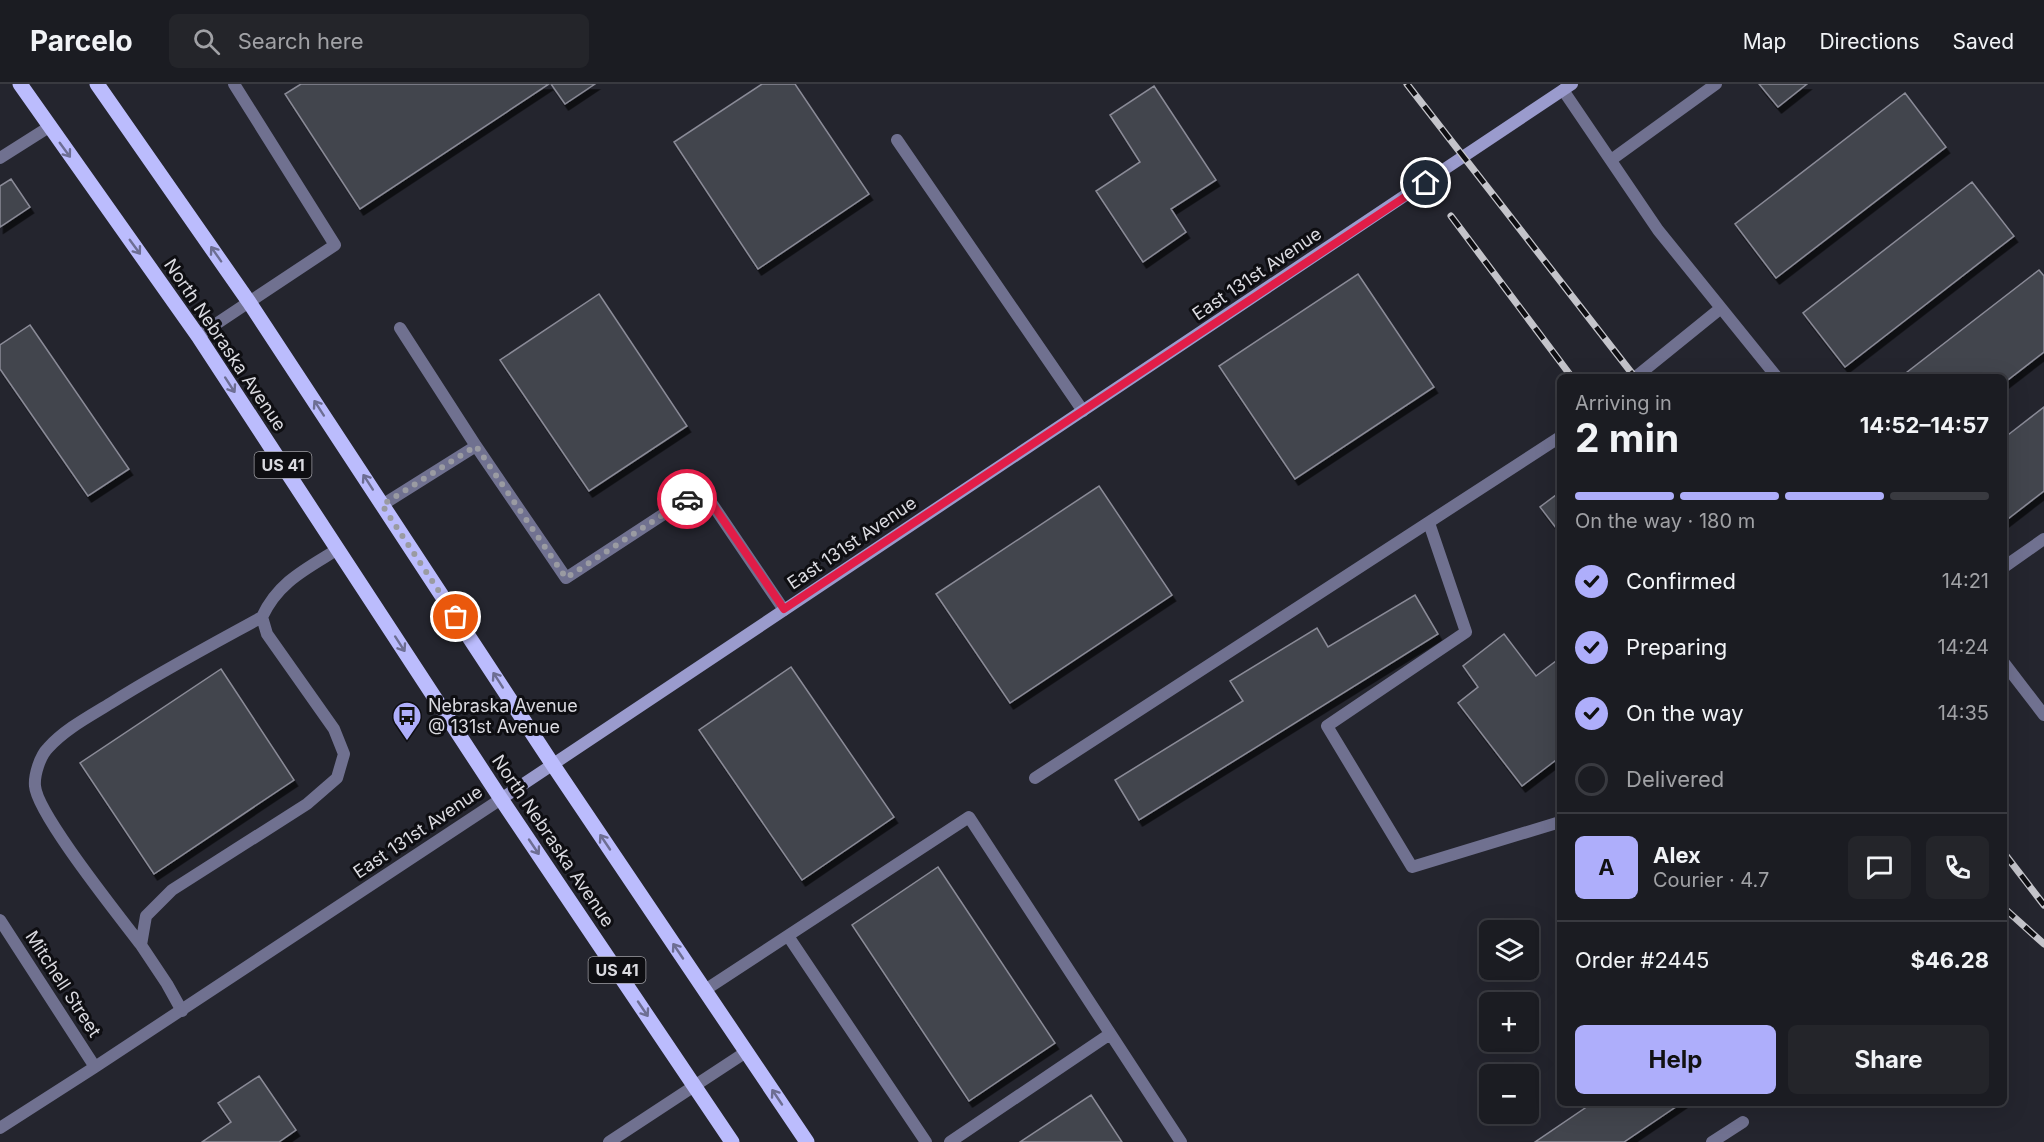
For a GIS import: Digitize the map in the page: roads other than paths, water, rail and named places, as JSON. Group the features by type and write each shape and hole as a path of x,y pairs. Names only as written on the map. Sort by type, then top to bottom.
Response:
{"main road":[{"name":"North Nebraska Avenue","path":"20,84 198,336 501,799 732,1142"},
{"path":"97,84 249,302 553,765 807,1142"}],"street":[{"path":"198,336 335,245 234,84"},
{"path":"1611,160 1716,84"},
{"path":"1567,87 1611,160 1658,230 1774,374"},
{"name":"East 131st Avenue","path":"0,1128 182,1011 553,765 1567,87"},
{"path":"0,158 49,127"},
{"path":"897,140 1083,411"},
{"path":"1639,374 1721,308"},
{"path":"400,328 476,446 566,578 702,489 784,609"},
{"path":"1035,778 1557,439"},
{"path":"382,505 476,446"},
{"path":"1429,523 1466,632 1327,726 1412,867 1557,823"},
{"path":"2007,565 2044,539"},
{"path":"182,1011 141,945 72,852 41,805 35,786 37,771 46,749 76,724 154,676 262,617 278,590 338,549"},
{"path":"141,945 146,916 172,890 307,804 337,778 344,754 334,729 267,634 262,617"},
{"path":"2007,667 2044,715"},
{"path":"705,990 969,818 1181,1142"},
{"name":"Mitchell Street","path":"0,920 95,1067"},
{"path":"788,936 926,1142"},
{"path":"950,1142 1110,1034"},
{"path":"609,1142 746,1052"},
{"path":"1712,1142 1743,1122"}],"railway":[{"path":"1407,84 1632,374"},
{"path":"1451,216 1570,374"},
{"path":"2007,857 2044,905"},
{"path":"2007,911 2044,944"}],"place":[{"name":"Nebraska Avenue @ 131st Avenue","path":"407,742"}]}
